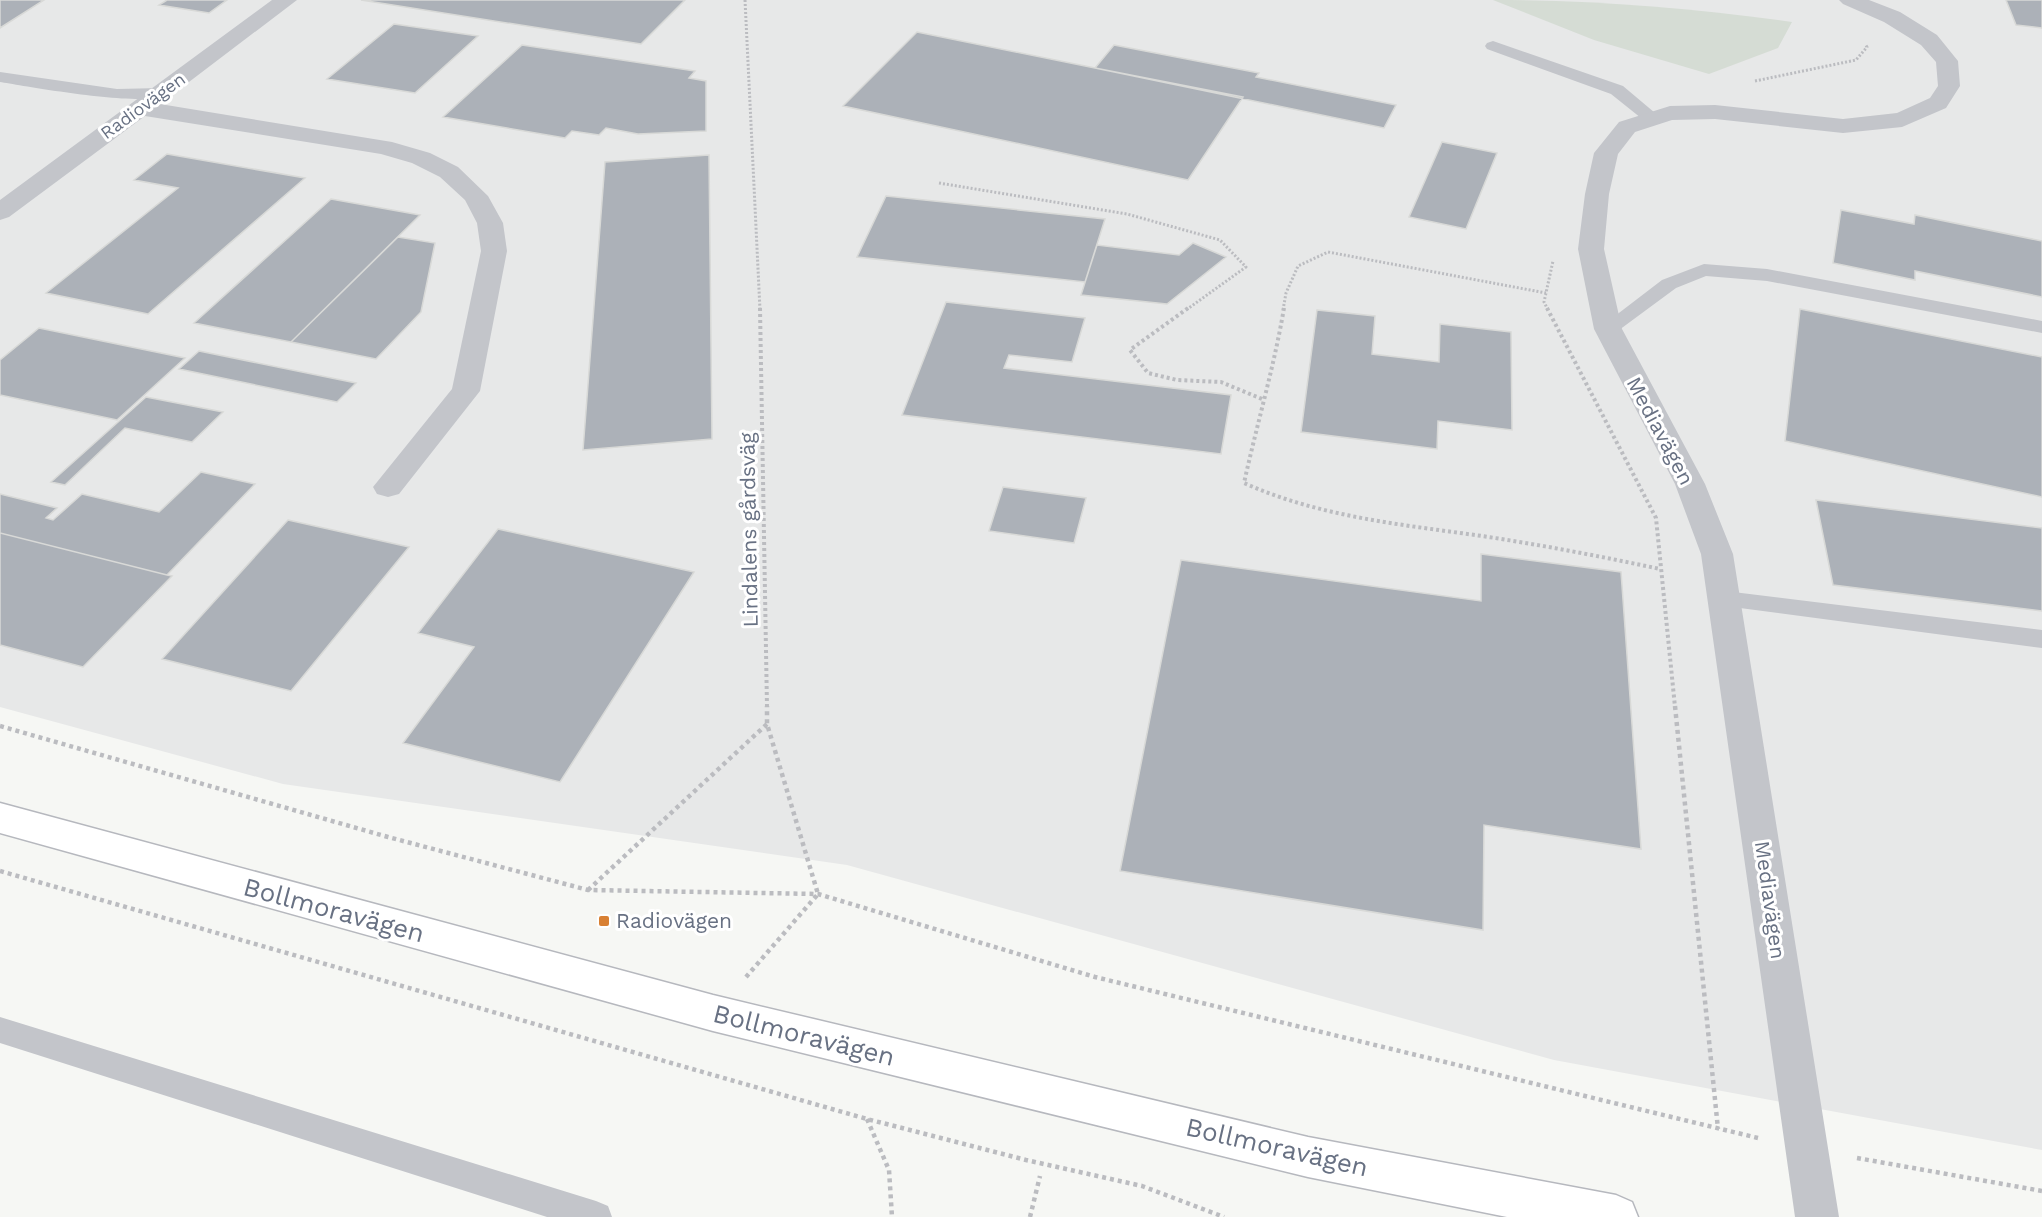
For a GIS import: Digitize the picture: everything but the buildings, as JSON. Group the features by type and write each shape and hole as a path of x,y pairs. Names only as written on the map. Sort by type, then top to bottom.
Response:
{"street":[{"name":"Radiovägen","path":"0,212 286,0"},
{"name":"Mediavägen","path":"1817,1217 1717,554 1690,484 1608,329 1591,249 1597,194 1606,153 1627,127 1670,113 1715,112 1843,126 1902,120 1938,103 1949,86 1947,61 1929,40 1892,17 1850,0"},
{"path":"140,108 384,147 421,158 449,172 476,196 490,223 494,251 466,391 388,487"},
{"name":"Bollmoravägen","path":"0,818 713,1013 1308,1156 1616,1217"}],"lane":[{"path":"1493,46 1617,90 1652,118"},
{"path":"0,77 117,94 161,93"},
{"path":"1608,329 1669,284 1704,270 1767,275 2042,327"},
{"path":"1725,599 2042,639"},
{"path":"0,1030 596,1217"}],"path":[{"name":"Lindalens gårdsväg","path":"745,0 759,254 767,724 818,894"},
{"path":"939,183 1126,214 1220,240 1246,267 1130,351 1148,373 1177,380 1221,382 1262,399"},
{"path":"1546,293 1328,252 1298,266 1286,293 1274,367 1262,399 1244,483 1274,498 1382,521 1578,552 1660,569"},
{"path":"588,890 767,724"},
{"path":"0,726 388,837 588,890 818,894 1095,977 1807,1149 2042,1191"},
{"path":"0,871 867,1119 1026,1160 1142,1186 1224,1217"},
{"path":"713,1013 818,894"},
{"path":"867,1119 889,1170 892,1217"},
{"path":"1030,1217 1040,1176"}],"shaded area":[{"path":"0,0 2042,0 2042,1150 1554,1060 847,865 283,784 0,707"},
{"path":"1493,0 1568,1 1642,6 1792,22 1778,48 1709,74 1594,40"}],"place":[{"name":"Radiovägen","path":"604,921"}]}
